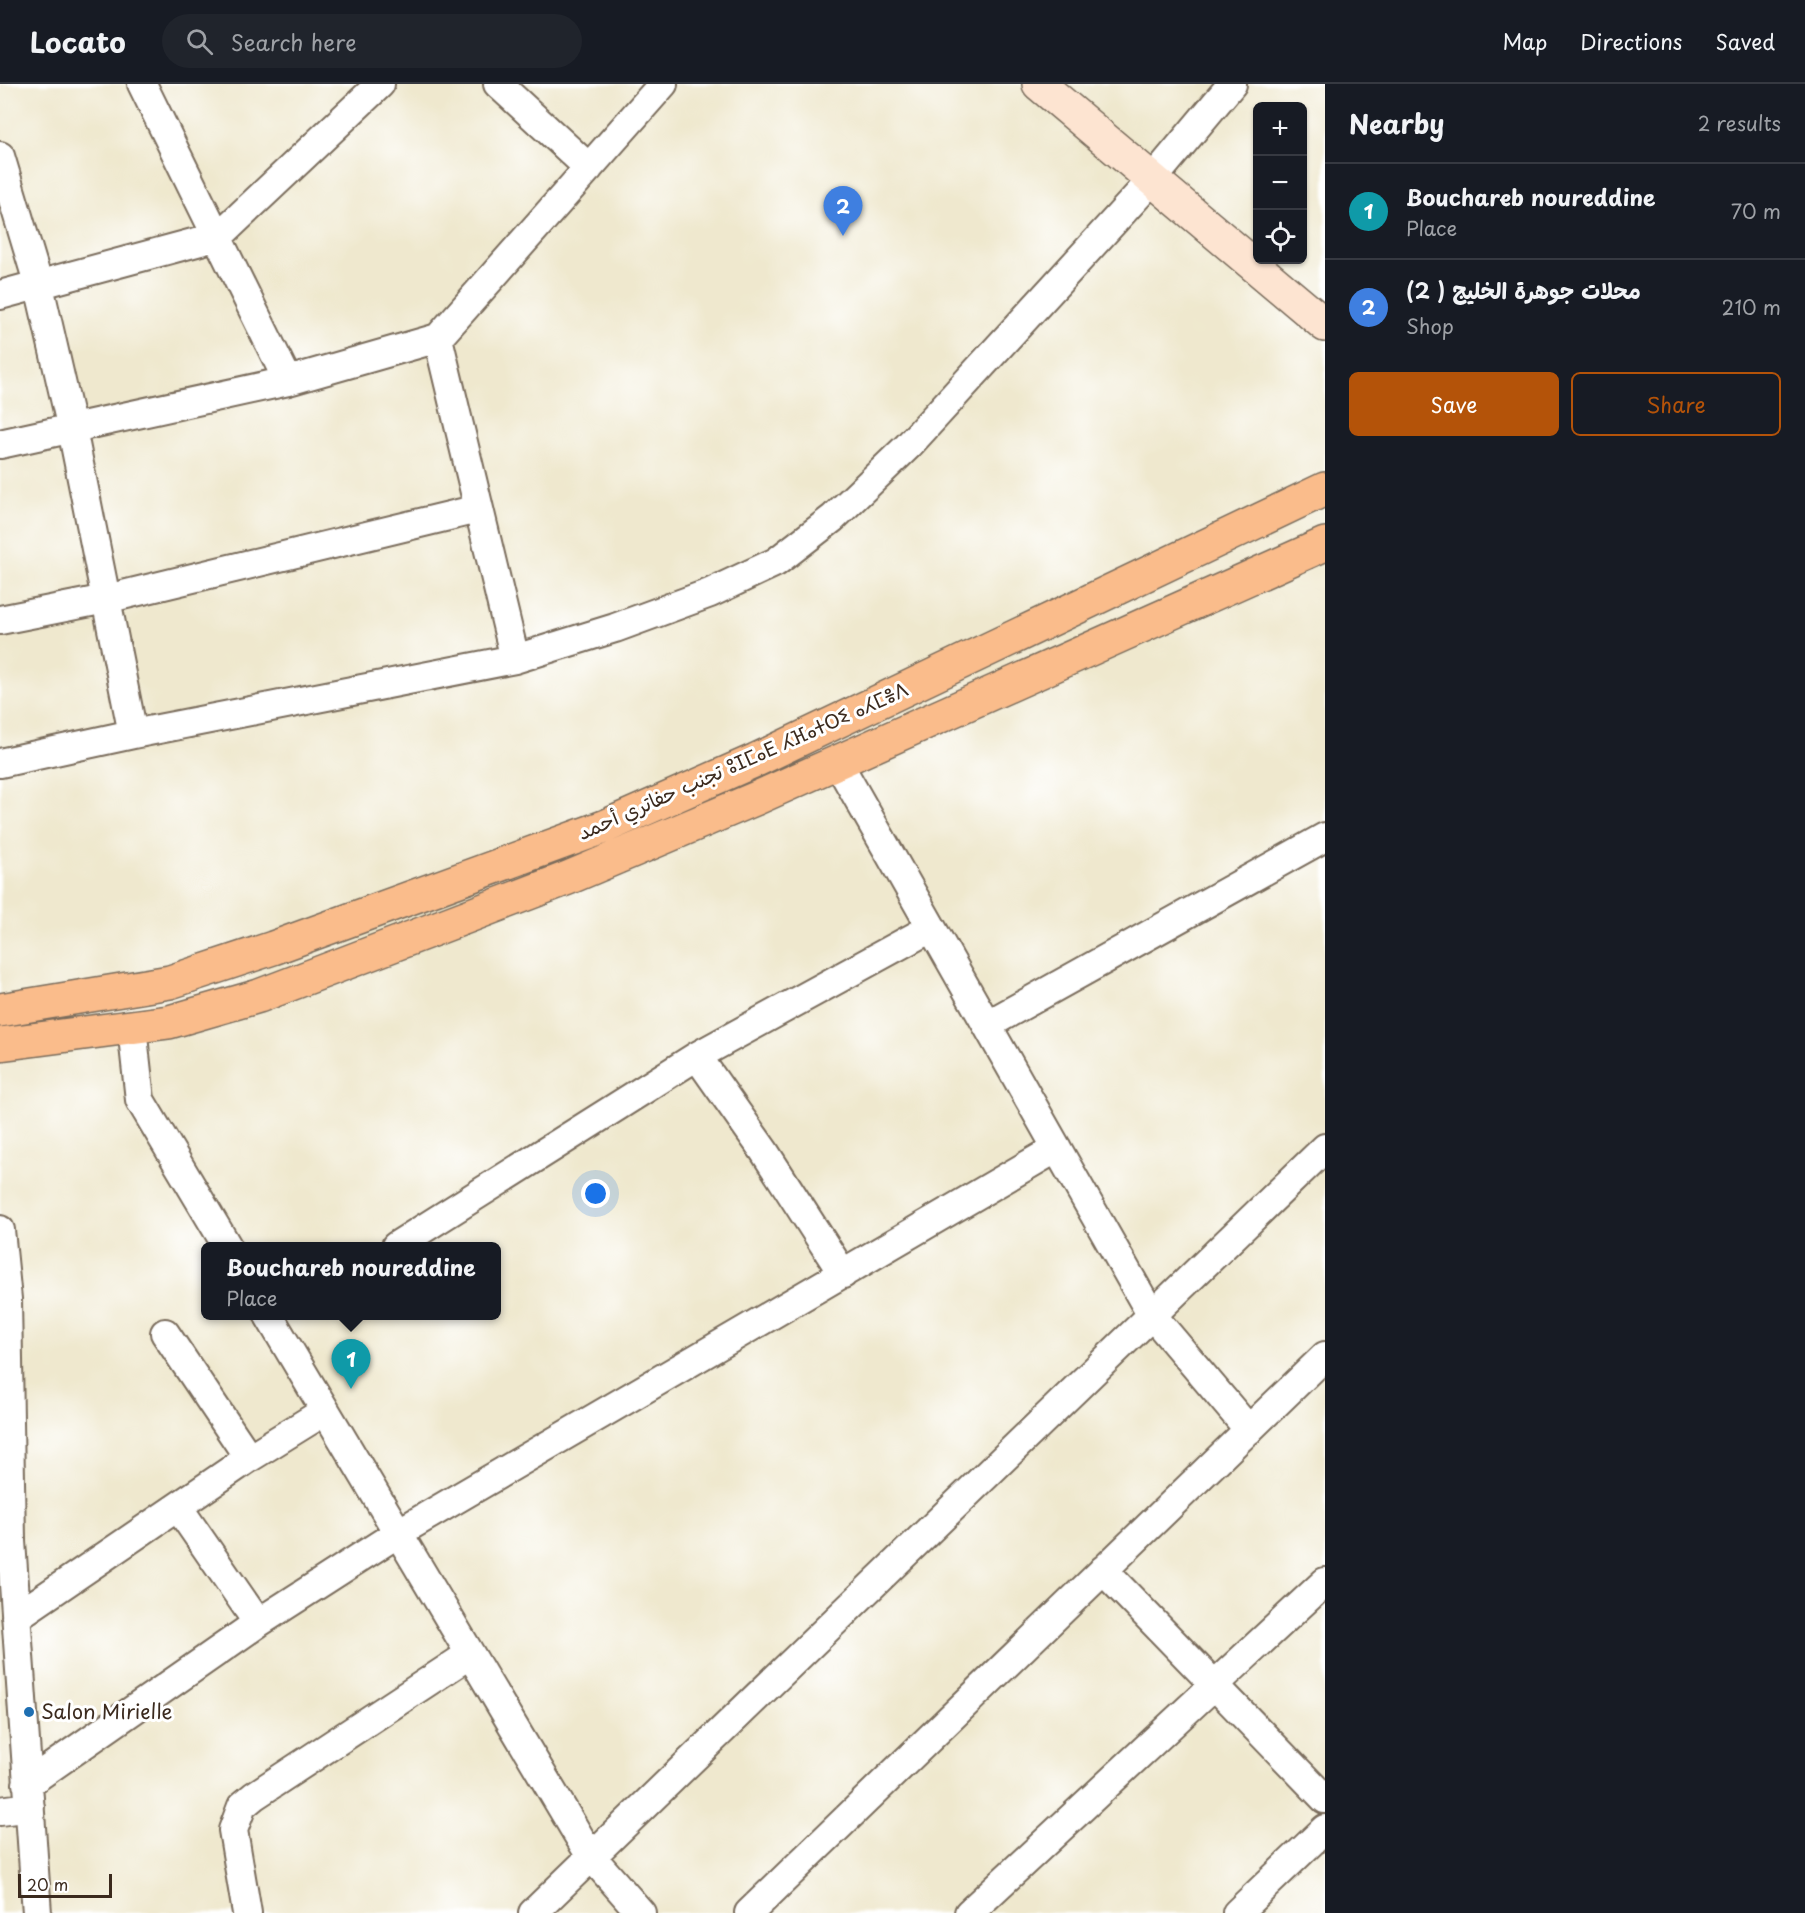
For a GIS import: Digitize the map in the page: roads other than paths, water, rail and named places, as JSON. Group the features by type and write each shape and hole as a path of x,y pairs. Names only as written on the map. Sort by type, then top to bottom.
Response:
{"main road":[{"path":"1040,84 1151,181 1325,325"},
{"name":"تجنب حفاتري أحمد ⵓⵊⵎⴰⴹ ⵃⴼⴰⵜⵔⵉ ⴰⵃⵎⴻⴷ","path":"0,1010 170,982 273,948 604,827 756,760 1325,489"},
{"name":"تجنب حفاتري أحمد ⵓⵊⵎⴰⴹ ⵃⴼⴰⵜⵔⵉ ⴰⵃⵎⴻⴷ","path":"0,1044 169,1022 259,996 568,878 1325,544"}],"street":[{"path":"142,84 219,236 288,381"},
{"path":"0,295 219,236 380,84"},
{"path":"498,84 589,168"},
{"path":"0,444 288,381 438,338 663,84"},
{"path":"0,763 133,734 515,659 615,628 710,593 776,562 833,518 908,446 1151,181 1232,84"},
{"path":"0,156 39,286 72,429 133,734"},
{"path":"438,338 515,659"},
{"path":"0,620 106,599 478,509"},
{"path":"837,761 1151,1314 1249,1430"},
{"path":"987,1025 1325,837"},
{"path":"402,1242 697,1056 932,928"},
{"path":"132,1027 140,1100 225,1242"},
{"path":"697,1056 764,1151 843,1274"},
{"path":"0,1810 29,1796 258,1623 398,1533 1057,1148"},
{"path":"533,1913 1325,1148"},
{"path":"0,1230 4,1299 6,1542 16,1617 37,1913"},
{"path":"277,1320 325,1410 590,1856 641,1913"},
{"path":"165,1333 249,1458"},
{"path":"749,1913 1325,1356"},
{"path":"16,1617 249,1458 325,1410"},
{"path":"178,1507 258,1623"},
{"path":"1103,1570 1325,1798"},
{"path":"971,1912 1325,1582"},
{"path":"247,1913 233,1830 242,1806 470,1654"},
{"path":"1237,1913 1325,1828"}],"place":[{"name":"محلات جوهرة الخليج ( 2)","path":"843,236"},
{"name":"Bouchareb noureddine","path":"351,1389"},
{"name":"Salon Mirielle","path":"29,1712"}]}
